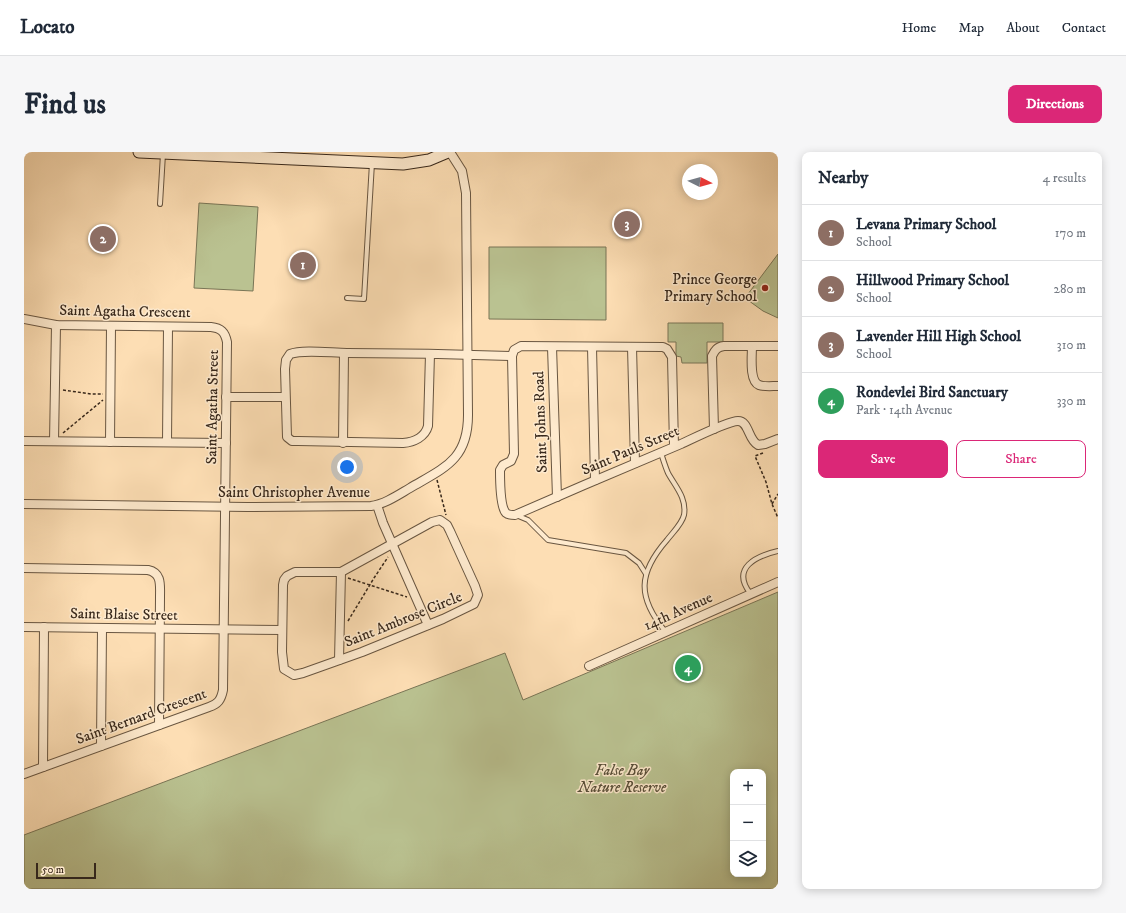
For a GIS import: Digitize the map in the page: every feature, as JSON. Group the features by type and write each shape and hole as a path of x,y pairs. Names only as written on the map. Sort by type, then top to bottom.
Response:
{"street":[{"path":"139,152 306,156 372,163 403,164 449,152"},
{"name":"Saint Christopher Avenue","path":"24,504 224,506 377,505 446,467 452,462 460,449 468,427 465,185 462,171 449,152"},
{"name":"Saint Agatha Crescent","path":"24,319 56,325 212,327 218,328 224,333"},
{"path":"54,441 56,325"},
{"path":"110,442 111,326"},
{"path":"167,442 168,327"},
{"name":"Saint Agatha Street","path":"224,333 227,342 224,506"},
{"path":"752,346 752,376 755,383 761,386 778,386"},
{"path":"714,430 712,356 715,350 720,347 778,346"},
{"path":"515,515 508,514 504,510 500,470 503,465 511,461 514,454 512,356 514,350 519,347 663,347 667,349 671,352 672,357 674,446"},
{"name":"Saint Johns Road","path":"552,347 557,497"},
{"path":"592,347 595,480"},
{"path":"632,347 635,463"},
{"path":"430,354 429,417 427,431 420,437 410,442 343,443 298,441 289,439 286,434 285,369 286,360 290,354 298,353 468,354 512,356"},
{"path":"343,443 344,353"},
{"path":"226,398 285,398"},
{"name":"Saint Pauls Street","path":"515,515 674,446 736,421 740,421 746,425 754,443 762,445 778,439"},
{"path":"24,441 226,443"},
{"path":"377,505 428,625"},
{"name":"Saint Bernard Crescent","path":"24,774 214,705 220,699 222,690 224,506"},
{"name":"Saint Ambrose Circle","path":"436,521 443,521 447,525 475,586 478,595 477,600 469,608 339,660 294,675 286,672 282,666 282,630 283,585 287,576 294,572 340,574 394,548 436,521"},
{"path":"24,568 133,569 152,571 158,575 160,583 159,725"},
{"path":"339,660 340,574"},
{"name":"14th Avenue","path":"589,666 778,582"},
{"name":"Saint Blaise Street","path":"24,627 223,630"},
{"path":"43,767 44,627"},
{"path":"101,746 102,628"},
{"path":"223,630 282,630"}],"lane":[{"path":"160,204 163,153"},
{"path":"347,298 364,299 372,163"},
{"path":"660,452 667,471 681,495 684,515 682,521 658,550 646,574 644,588 646,598 656,620 665,631"},
{"path":"515,515 528,520 548,540 626,553 639,563 646,574"},
{"path":"750,594 743,581 743,572 746,566 763,555 778,551"}],"path":[{"path":"55,390 91,394 111,393"},
{"path":"54,441 111,393"},
{"path":"768,451 755,456 778,518"},
{"path":"435,474 446,512 447,525"},
{"path":"772,504 778,494"},
{"path":"340,630 344,628 394,548"},
{"path":"340,574 370,586 417,599"}],"green space":[{"path":"199,203 258,207 253,291 194,288"},
{"path":"489,247 606,247 606,320 489,319"},
{"name":"Prince George Primary School","path":"778,254 778,318 763,311 745,298"},
{"path":"668,323 723,323 723,342 707,342 707,363 682,363 681,357 676,356 676,342 668,342"},
{"name":"False Bay Nature Reserve","path":"778,592 778,889 24,889 24,835 505,653 523,700"}],"place":[{"name":"Lavender Hill High School","path":"627,224"},
{"name":"Hillwood Primary School","path":"103,239"},
{"name":"Levana Primary School","path":"303,265"},
{"name":"Prince George Primary School","path":"765,288"},
{"name":"Rondevlei Bird Sanctuary","path":"688,668"}]}
